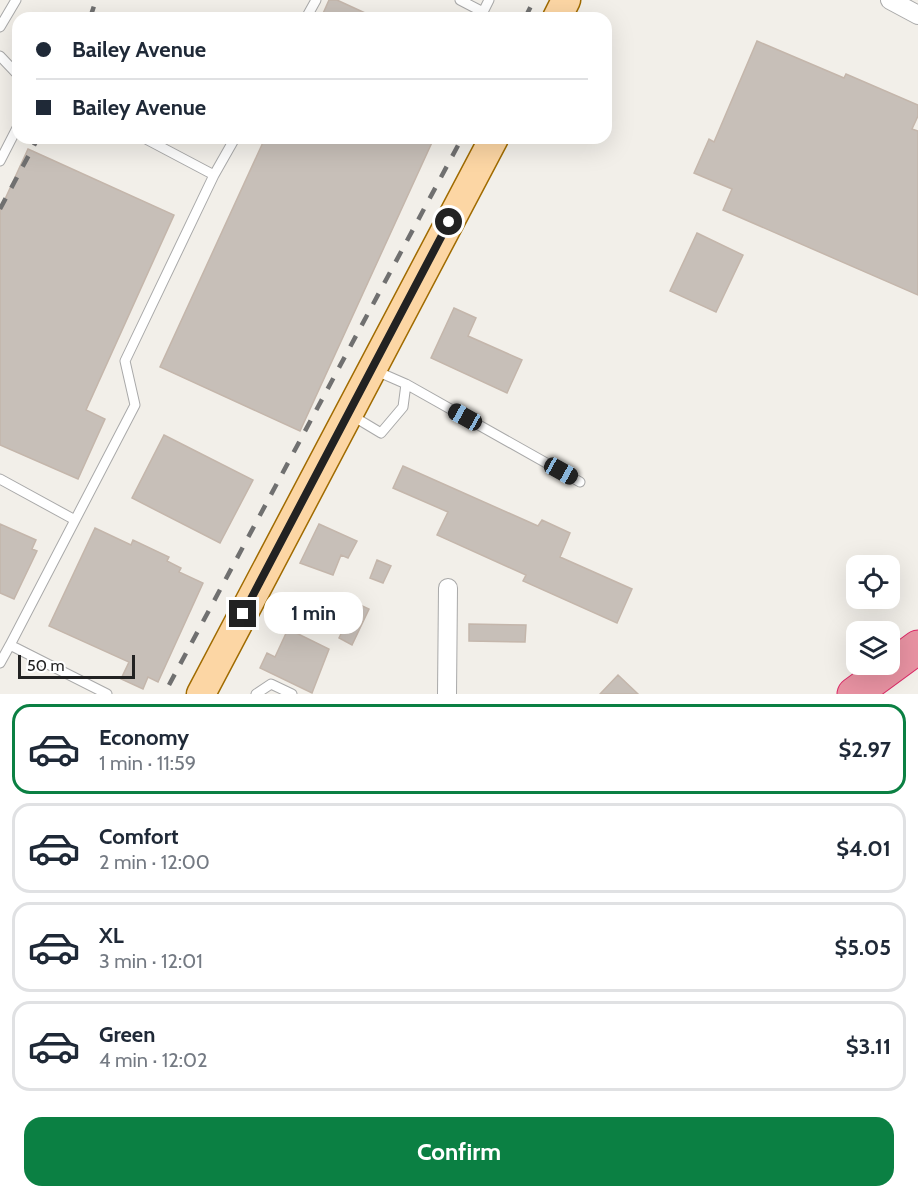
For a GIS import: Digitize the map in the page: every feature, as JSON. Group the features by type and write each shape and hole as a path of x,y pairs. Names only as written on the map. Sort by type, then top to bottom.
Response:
{"highway":[{"path":"854,694 918,647"}],"main road":[{"path":"201,694 491,144"}],"street":[{"path":"890,0 918,15"},
{"path":"447,694 448,588"}],"lane":[{"path":"0,27 16,0"},
{"path":"460,0 483,12 489,0"},
{"path":"0,56 12,69"},
{"path":"0,161 12,138"},
{"path":"155,144 214,175"},
{"path":"0,663 135,405 125,361 214,175 232,144"},
{"path":"372,369 406,384 580,482"},
{"path":"348,414 381,433 403,407 406,384"},
{"path":"0,479 75,520"},
{"path":"10,645 106,694"},
{"path":"256,694 271,684 292,694"}],"building":[{"path":"329,0 337,0 363,12 324,12"},
{"path":"757,41 844,78 846,74 918,105 918,116 912,129 918,131 918,295 723,210 732,189 694,173 709,139 714,142"},
{"path":"262,144 431,144 300,431 160,367"},
{"path":"28,149 174,215 86,410 105,419 78,479 0,445 0,210"},
{"path":"697,233 743,255 716,312 670,291"},
{"path":"454,308 476,318 468,336 522,360 507,393 431,358"},
{"path":"164,435 253,480 220,543 132,498"},
{"path":"403,466 538,526 542,520 570,533 560,557 632,589 617,623 523,581 526,575 437,535 448,512 393,488"},
{"path":"0,524 36,540 32,549 37,551 14,599 0,593"},
{"path":"319,524 357,541 348,558 341,555 333,575 300,563"},
{"path":"95,528 131,545 133,540 169,557 167,561 181,568 179,572 203,583 158,682 148,677 143,689 121,679 129,662 49,626"},
{"path":"377,560 391,566 383,583 370,578"},
{"path":"356,603 369,609 352,645 339,638"},
{"path":"469,624 526,625 525,642 469,641"},
{"path":"288,629 329,649 312,693 260,668 267,653 275,657"},
{"path":"618,675 638,694 600,694"}],"railway":[{"path":"92,12 96,0"},
{"path":"528,12 534,0"},
{"path":"0,209 35,144"},
{"path":"169,685 459,144"}],"route":[{"path":"243,614 449,222"}]}
